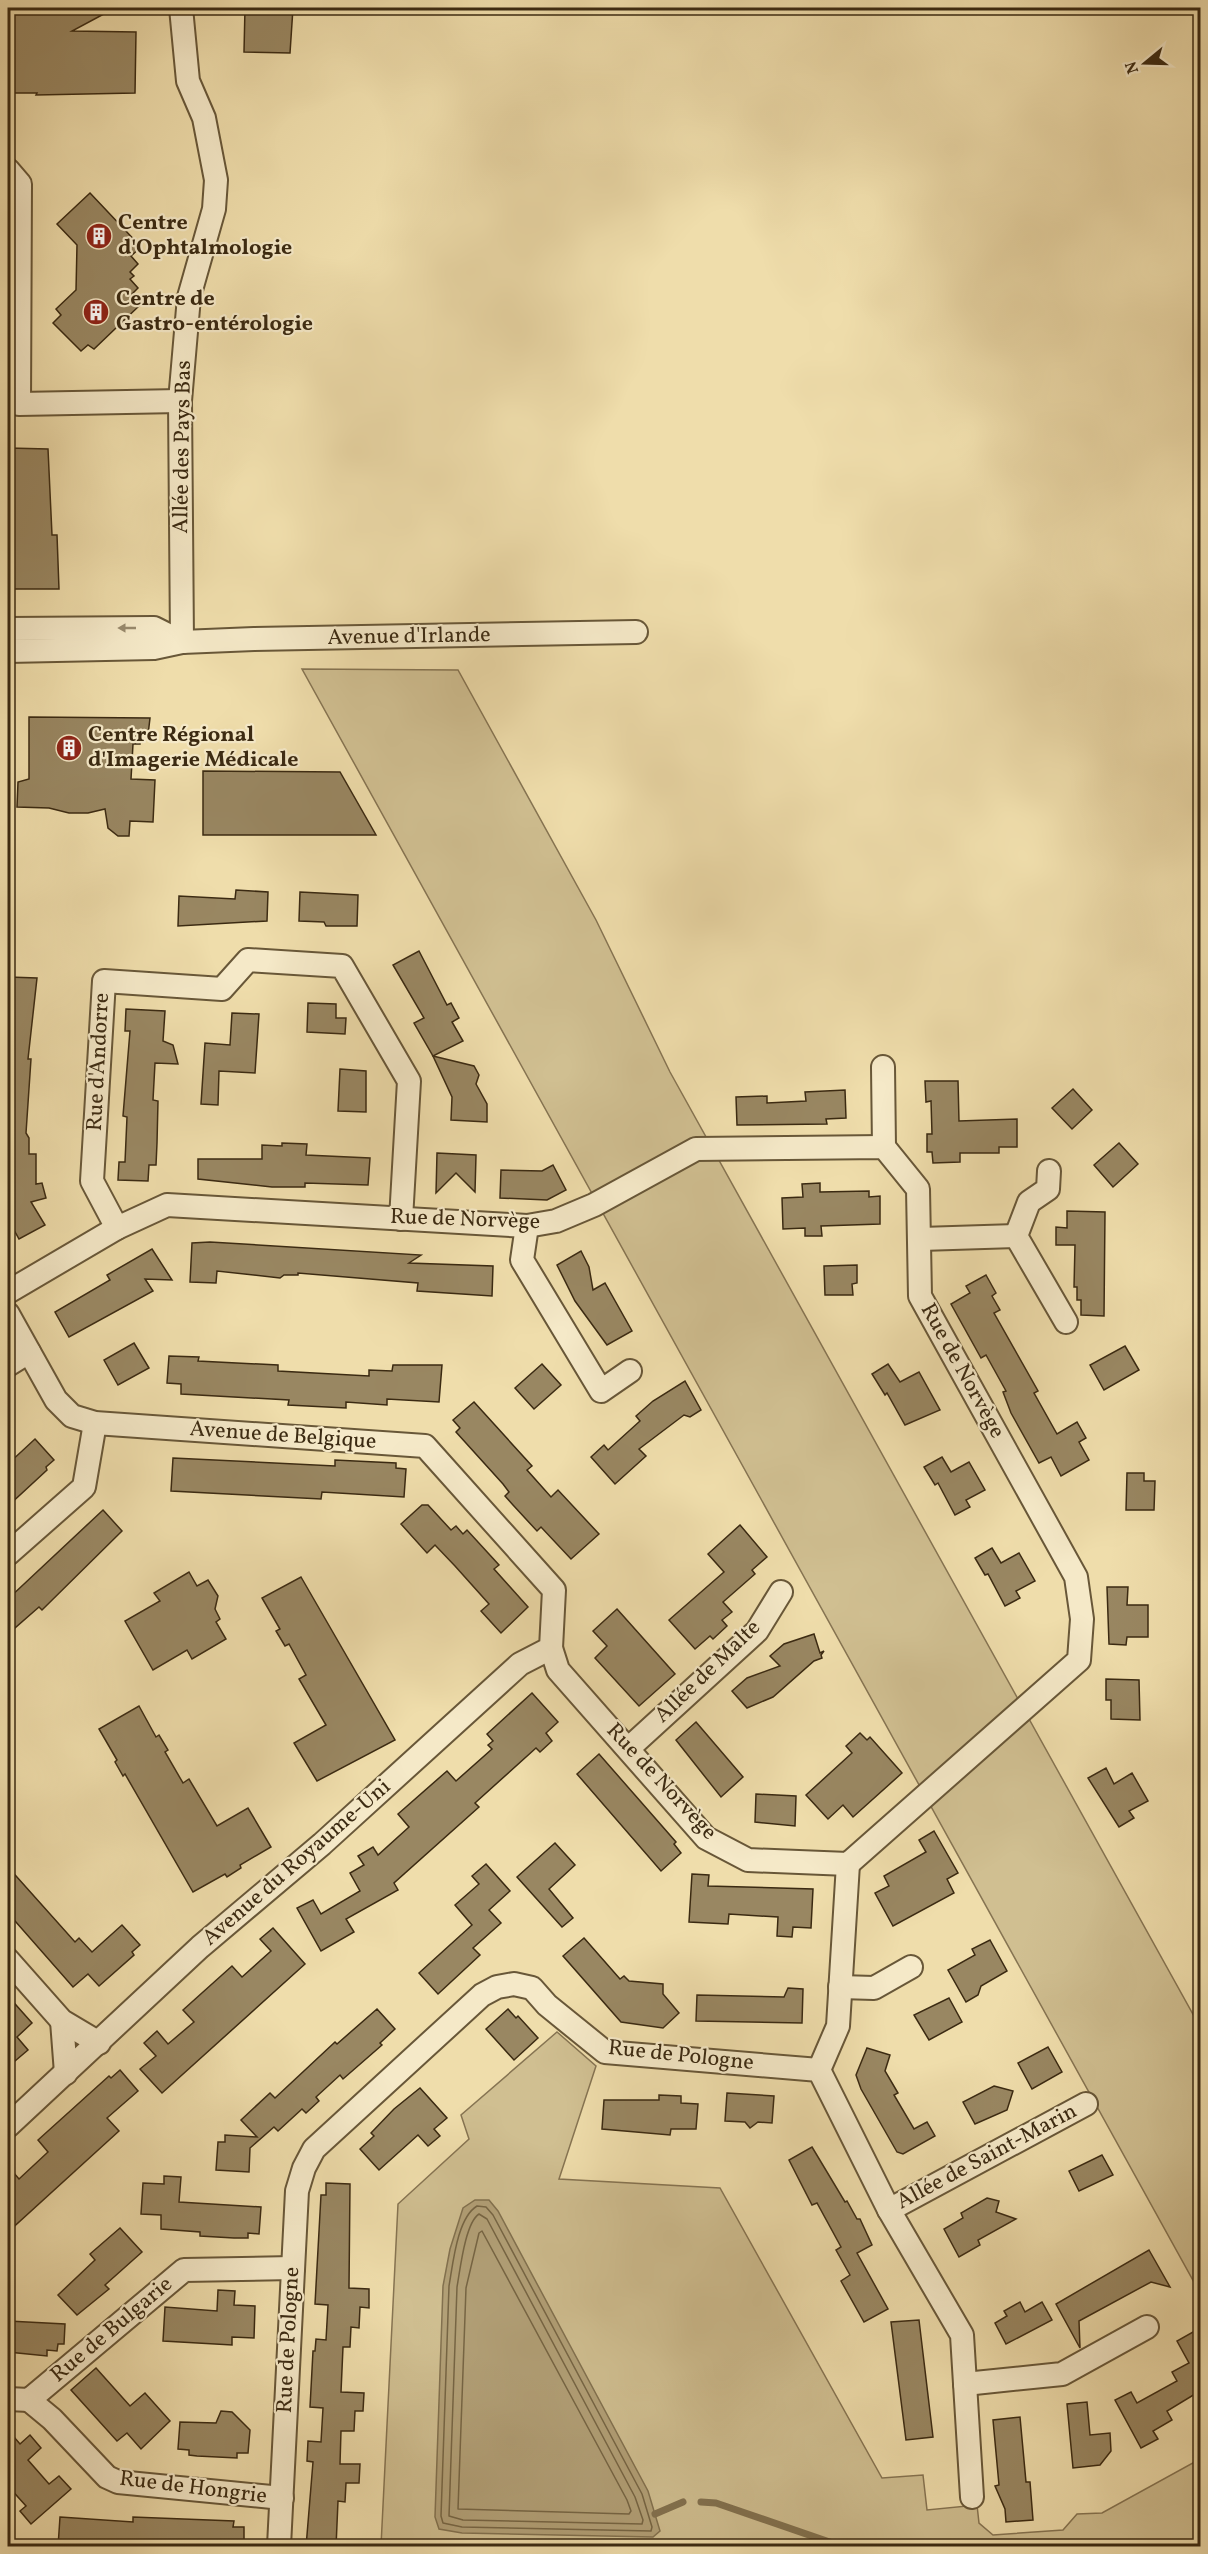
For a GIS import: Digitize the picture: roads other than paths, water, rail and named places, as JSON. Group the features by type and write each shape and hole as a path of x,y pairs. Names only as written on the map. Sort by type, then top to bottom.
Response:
{"street":[{"name":"Allée des Pays Bas","path":"181,8 188,81 204,118 216,180 214,209 189,297 180,401 182,642"},
{"path":"8,170 20,184 19,404 180,401"},
{"name":"Avenue d'Irlande","path":"8,629 154,628 182,642"},
{"name":"Avenue d'Irlande","path":"8,651 154,648 182,642 636,632"},
{"name":"Rue d'Andorre","path":"117,1228 92,1180 104,981 222,989 248,960 342,966 410,1081 401,1219"},
{"path":"883,1067 884,1147"},
{"name":"Rue de Norvège","path":"8,1292 117,1228 167,1205 527,1226 556,1221 594,1204 696,1149 884,1147 918,1189 921,1239 920,1296 1076,1576 1082,1619 1080,1660 848,1864 748,1860 706,1838 558,1670 551,1648"},
{"path":"1016,1236 1029,1202 1048,1189 1049,1171"},
{"path":"527,1226 522,1260 601,1391 630,1371"},
{"path":"921,1239 1016,1236"},
{"path":"1016,1236 1066,1322"},
{"name":"Avenue de Belgique","path":"8,1314 56,1400 72,1416 95,1423 425,1446 554,1590 551,1648"},
{"path":"8,1365 29,1352"},
{"path":"8,1554 84,1487 95,1423"},
{"name":"Allée de Malte","path":"629,1748 757,1630 781,1592"},
{"name":"Avenue du Royaume-Uni","path":"8,2126 200,1947 322,1844 520,1664 551,1648"},
{"path":"848,1864 838,2026 819,2070 889,2210 962,2335 972,2497"},
{"path":"8,1960 62,2021 99,2043"},
{"path":"840,1987 874,1988 911,1966"},
{"name":"Rue de Pologne","path":"279,2547 297,2191 304,2168 314,2149 482,1995 497,1987 514,1984 532,1988 547,2005 605,2052 819,2070"},
{"path":"62,2021 66,2073"},
{"name":"Allée de Saint-Marin","path":"889,2210 1086,2104"},
{"name":"Rue de Bulgarie","path":"18,2400 184,2270 292,2268"},
{"path":"964,2384 1062,2374 1147,2327"},
{"name":"Rue de Hongrie","path":"18,2400 52,2419 106,2477 118,2482 282,2498"}],"water":[{"path":"475,2200 489,2200 498,2211 648,2491 660,2531 653,2537 462,2533 439,2529 435,2517 443,2286 450,2249 463,2208"}],"waterway":[{"path":"655,2514 683,2502"},
{"path":"701,2502 716,2503 841,2546"}],"place":[{"name":"Centre d'Ophtalmologie","path":"99,236"},
{"name":"Centre de Gastro-entérologie","path":"96,312"},
{"name":"Centre Régional d'Imagerie Médicale","path":"69,748"}]}
